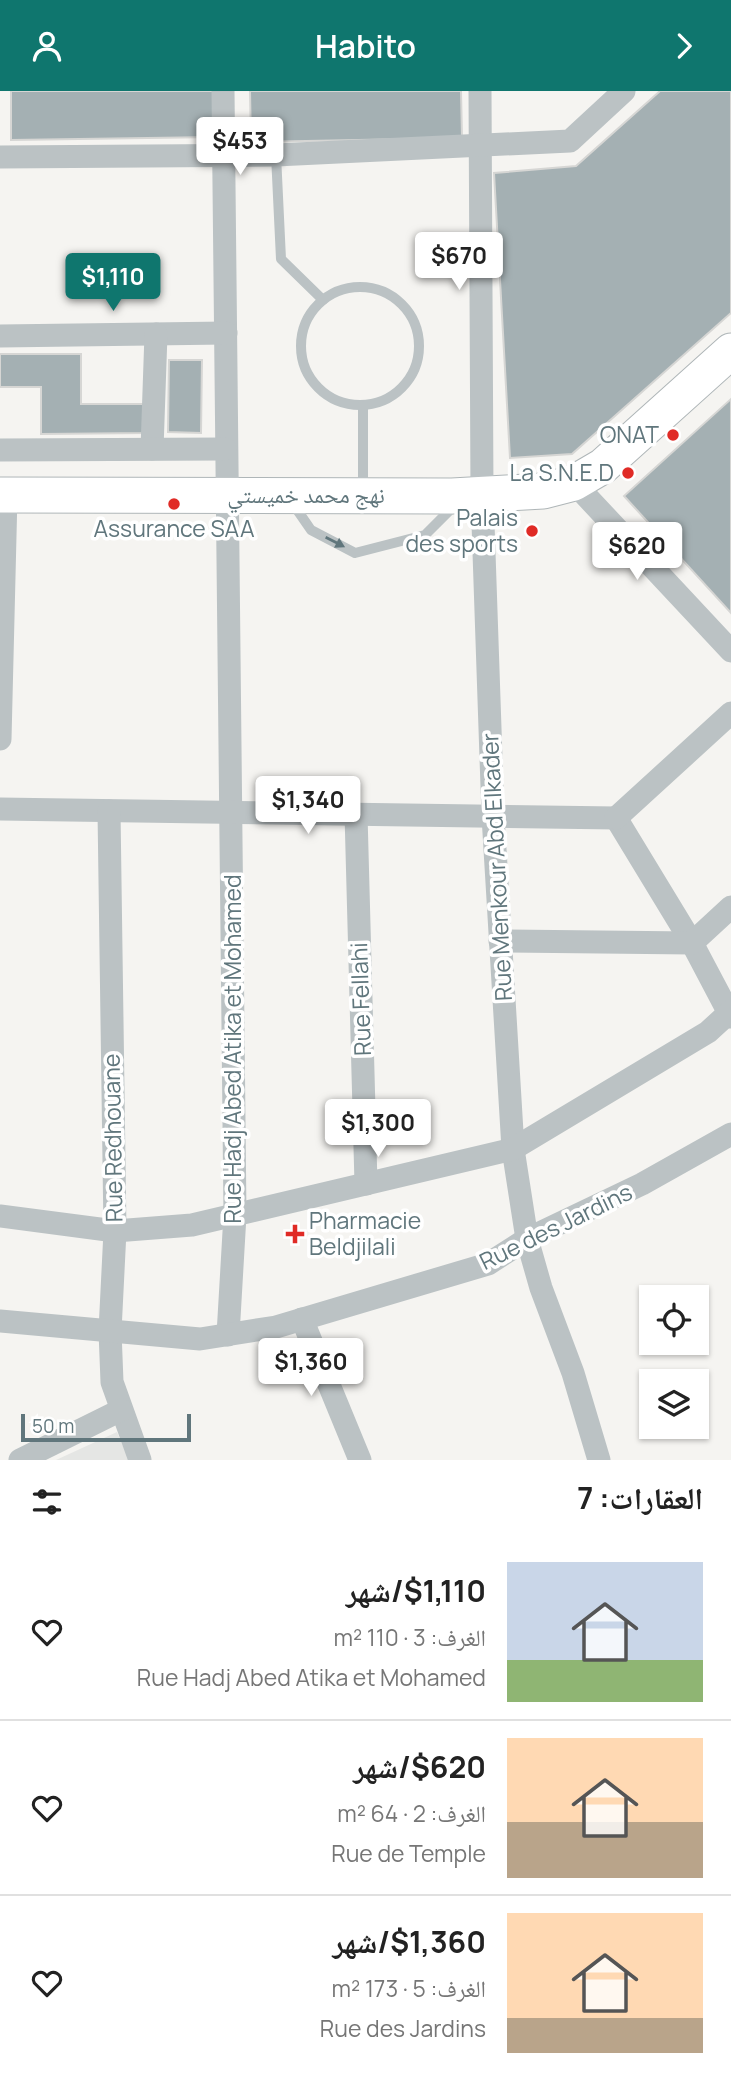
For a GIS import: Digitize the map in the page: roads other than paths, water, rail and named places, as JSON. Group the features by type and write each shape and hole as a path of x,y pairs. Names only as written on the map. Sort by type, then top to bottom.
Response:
{"main road":[{"name":"نهج محمد خميستي","path":"3,495 288,496 543,491 574,483 603,466 731,351"}],"street":[{"name":"Rue Hadj Abed Atika et Mohamed","path":"223,91 226,495 233,813 235,1215 228,1335"},
{"name":"Rue Menkour Abd Elkader","path":"480,91 474,494 513,1149 527,1239 541,1288 573,1373 599,1460"},
{"path":"0,157 276,155 480,148 570,141 624,91"},
{"path":"0,336 226,333"},
{"path":"152,449 156,334"},
{"path":"0,450 226,449"},
{"path":"574,483 731,651"},
{"path":"0,739 3,495"},
{"path":"0,809 616,818 731,713"},
{"name":"Rue Redhouane","path":"109,811 115,1231 110,1331 112,1382 141,1460"},
{"name":"Rue Fellahi","path":"356,814 366,1184"},
{"path":"0,1216 115,1231 192,1225 513,1149 708,1032 730,1014 692,943 616,818"},
{"path":"500,941 692,943 731,908"},
{"name":"Rue des Jardins","path":"0,1321 200,1339 302,1319 488,1264 527,1239 642,1184 731,1134"},
{"path":"302,1319 360,1460"},
{"path":"20,1460 121,1410"}],"lane":[{"path":"276,155 281,259 323,300"},
{"path":"373,287 399,299 416,322 421,350 411,378 390,398 363,406 335,400 312,382 301,356 303,327 323,300 344,288 373,287"},
{"path":"363,406 363,495"},
{"path":"288,496 311,530 355,553 425,535 474,494"}],"place":[{"name":"ONAT","path":"673,435"},
{"name":"La S.N.E.D","path":"628,473"},
{"name":"Assurance SAA","path":"174,504"},
{"name":"Palais des sports","path":"532,531"},
{"name":"Pharmacie Beldjilali","path":"295,1234"}]}
